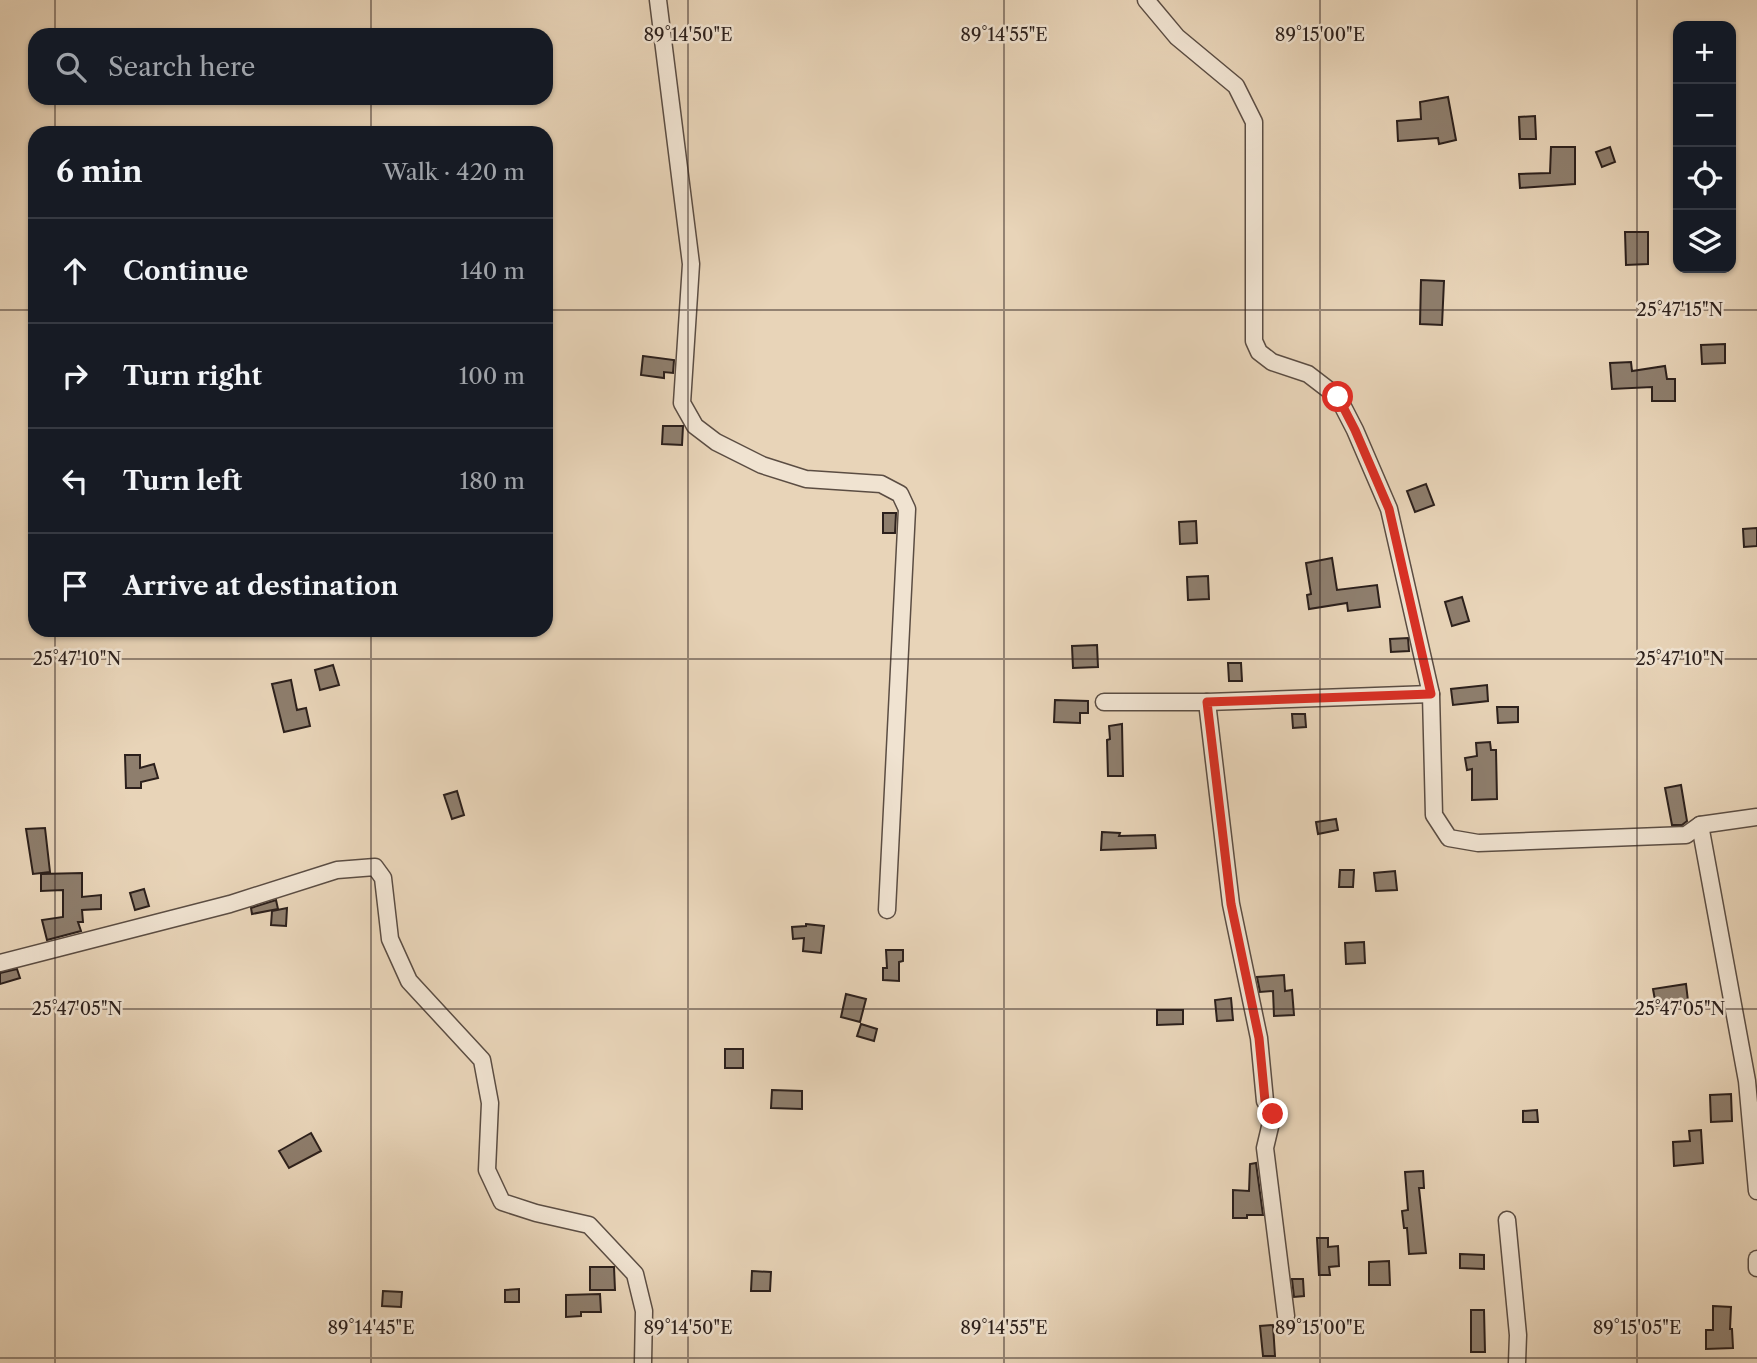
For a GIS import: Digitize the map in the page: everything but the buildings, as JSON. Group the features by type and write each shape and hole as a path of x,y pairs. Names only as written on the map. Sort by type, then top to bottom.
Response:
{"street":[{"path":"658,0 691,264 682,403 695,426 716,442 762,465 806,479 881,484 900,494 907,509 887,910"},
{"path":"1146,0 1177,37 1236,86 1254,122 1254,341 1259,352 1272,362 1307,374 1338,397 1389,509 1431,694 1434,815 1449,838 1478,843 1686,835 1700,825 1757,817"},
{"path":"1104,702 1207,702 1431,694"},
{"path":"1207,702 1231,904 1259,1038 1265,1101 1273,1114 1265,1148 1286,1316"},
{"path":"1700,825 1747,1081 1757,1191"},
{"path":"0,963 230,904 337,870 375,867 383,878 390,939 409,981 482,1060 490,1103 487,1170 502,1202 589,1225 635,1274 644,1311 642,1363"},
{"path":"1507,1220 1518,1335 1517,1363"},
{"path":"1757,1259 1757,1268"}],"route":[{"path":"1273,1114 1265,1101 1259,1038 1231,904 1207,702 1431,694 1389,509 1338,397"}]}
